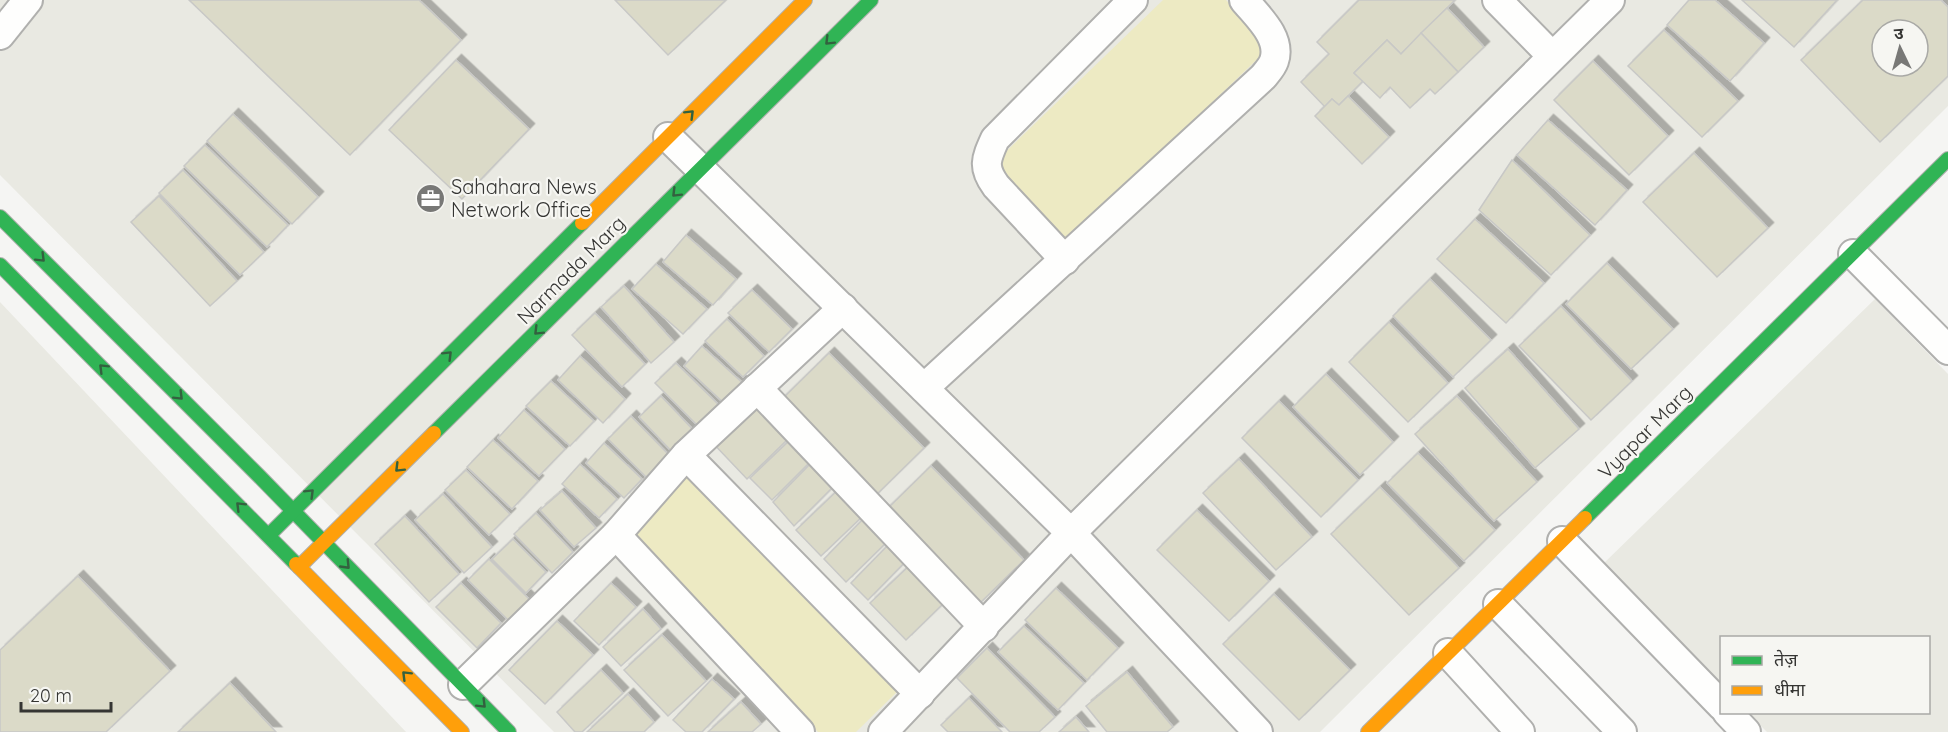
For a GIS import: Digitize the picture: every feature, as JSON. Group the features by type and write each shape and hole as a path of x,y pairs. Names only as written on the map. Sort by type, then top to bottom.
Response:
{"street":[{"path":"0,35 28,0"},
{"name":"Narmada Marg","path":"269,535 805,0"},
{"name":"Narmada Marg","path":"299,567 871,0"},
{"path":"1065,260 996,186 988,175 986,159 995,139 1133,0"},
{"path":"924,388 1263,77 1274,63 1276,48 1271,33 1244,0"},
{"path":"1497,0 1552,56"},
{"path":"883,732 1071,533 1610,0"},
{"path":"668,137 1071,533 1258,732"},
{"name":"Vyapar Marg","path":"1382,727 1448,653 1948,159"},
{"path":"0,217 509,732"},
{"path":"1853,254 1948,350"},
{"path":"0,265 462,732"},
{"path":"463,685 616,535 686,455 843,308"},
{"path":"757,388 984,627"},
{"path":"686,455 920,694"},
{"path":"616,535 800,732"},
{"path":"1562,541 1720,704"},
{"path":"1498,604 1622,732"},
{"path":"1448,653 1520,732"},
{"path":"1729,714 1746,732"}],"shaded area":[{"path":"0,0 1948,0 1948,106 1320,732 554,732 0,175"},
{"path":"1163,0 1226,0 1271,46 1067,242 992,165"},
{"path":"1875,299 1948,374 1948,732 1767,732 1749,714 1930,714 1930,636 1720,636 1720,684 1603,564"},
{"path":"0,302 406,732 0,732"},
{"path":"688,476 901,688 856,732 818,732 624,539"}],"building":[{"path":"189,0 419,0 461,40 350,155"},
{"path":"615,0 726,0 668,55"},
{"path":"1359,0 1455,0 1401,54 1387,40 1354,73 1363,81 1339,105 1332,99 1325,107 1301,82 1329,54 1317,42"},
{"path":"1689,0 1715,0 1764,43 1730,81 1667,25"},
{"path":"1742,0 1837,0 1794,47"},
{"path":"1863,0 1941,0 1948,7 1948,76 1880,142 1801,60"},
{"path":"1447,8 1484,47 1458,72 1421,33"},
{"path":"1664,30 1738,101 1702,137 1628,66"},
{"path":"1421,33 1458,72 1435,94 1430,89 1410,108 1390,87 1380,98 1354,73 1387,40 1401,54"},
{"path":"456,60 529,129 462,199 389,130"},
{"path":"1593,61 1668,136 1629,175 1554,100"},
{"path":"1348,96 1389,137 1362,164 1315,116 1332,99 1339,105"},
{"path":"233,114 318,197 292,224 207,141"},
{"path":"1548,120 1627,190 1595,225 1517,155"},
{"path":"205,145 288,225 267,247 184,166"},
{"path":"1694,153 1768,228 1717,277 1643,202"},
{"path":"1512,160 1590,235 1551,275 1479,210"},
{"path":"183,170 264,252 240,275 159,193"},
{"path":"159,196 237,281 210,306 131,222"},
{"path":"1475,219 1544,283 1506,323 1437,259"},
{"path":"686,235 736,279 713,305 663,262"},
{"path":"1607,263 1673,329 1631,369 1566,304"},
{"path":"656,264 707,309 683,334 632,289"},
{"path":"1430,279 1491,340 1453,377 1393,316"},
{"path":"624,286 674,342 651,363 601,307"},
{"path":"752,290 792,329 769,352 728,313"},
{"path":"1561,306 1632,381 1591,420 1519,346"},
{"path":"595,313 645,364 622,387 572,335"},
{"path":"727,319 764,356 743,377 705,341"},
{"path":"1389,322 1448,383 1408,422 1349,362"},
{"path":"702,346 746,386 727,406 684,366"},
{"path":"1508,349 1579,429 1535,468 1465,388"},
{"path":"829,353 924,448 872,499 777,404"},
{"path":"580,356 625,399 603,423 558,380"},
{"path":"676,363 720,406 699,427 655,383"},
{"path":"1326,374 1393,442 1360,475 1293,407"},
{"path":"551,381 594,421 570,446 526,406"},
{"path":"661,396 699,436 676,456 639,417"},
{"path":"1457,396 1537,482 1494,521 1415,434"},
{"path":"754,397 791,436 747,479 709,439"},
{"path":"1279,401 1358,480 1321,517 1242,438"},
{"path":"524,410 565,449 539,476 498,438"},
{"path":"631,416 669,455 646,477 608,439"},
{"path":"493,440 538,481 512,509 467,467"},
{"path":"790,440 811,461 772,500 750,478"},
{"path":"604,443 642,479 624,498 586,463"},
{"path":"1418,453 1495,530 1464,561 1387,483"},
{"path":"1239,459 1312,537 1276,570 1203,493"},
{"path":"814,460 835,485 794,526 773,502"},
{"path":"580,464 617,499 599,518 562,484"},
{"path":"931,466 1024,560 977,606 884,512"},
{"path":"466,470 510,514 489,535 445,490"},
{"path":"842,486 867,512 821,556 796,530"},
{"path":"1380,487 1459,568 1409,615 1331,534"},
{"path":"562,491 596,528 574,547 540,510"},
{"path":"443,494 492,547 464,573 415,520"},
{"path":"1197,510 1269,581 1229,621 1157,550"},
{"path":"536,513 573,552 552,573 514,534"},
{"path":"867,515 890,539 846,582 824,559"},
{"path":"405,516 459,574 429,602 375,544"},
{"path":"513,539 546,572 526,593 492,559"},
{"path":"891,542 908,559 868,600 851,583"},
{"path":"489,559 530,600 509,621 468,580"},
{"path":"911,564 946,601 906,640 870,603"},
{"path":"78,576 170,671 106,732 0,732 0,650"},
{"path":"461,583 501,623 477,648 436,607"},
{"path":"611,583 636,607 599,645 574,621"},
{"path":"1056,588 1118,648 1087,680 1025,620"},
{"path":"1274,594 1350,670 1299,720 1223,644"},
{"path":"643,609 661,629 621,666 603,647"},
{"path":"557,621 593,655 545,704 509,670"},
{"path":"1024,626 1084,683 1058,710 998,652"},
{"path":"662,635 706,681 668,716 624,670"},
{"path":"987,648 1055,717 1039,732 1010,732 957,678"},
{"path":"601,670 623,693 582,732 575,732 557,712"},
{"path":"1127,672 1173,727 1167,732 1107,732 1086,706"},
{"path":"712,679 734,699 702,732 686,732 673,720"},
{"path":"230,683 276,732 178,732"},
{"path":"628,694 654,722 644,732 587,732"},
{"path":"969,698 1002,732 948,732 941,725"},
{"path":"741,702 761,724 752,732 708,732"},
{"path":"1076,717 1089,732 1059,732"}],"traffic: fast":[{"path":"434,433 871,0"},
{"path":"1585,518 1948,159"},
{"path":"0,217 259,476 509,732"},
{"path":"269,535 582,223"},
{"path":"0,265 296,564"}],"traffic: slow":[{"path":"582,223 805,0"},
{"path":"299,567 434,433"},
{"path":"1368,732 1585,518"},
{"path":"296,564 462,732"}],"place":[{"name":"Sahahara News Network Office","path":"430,199"}]}
